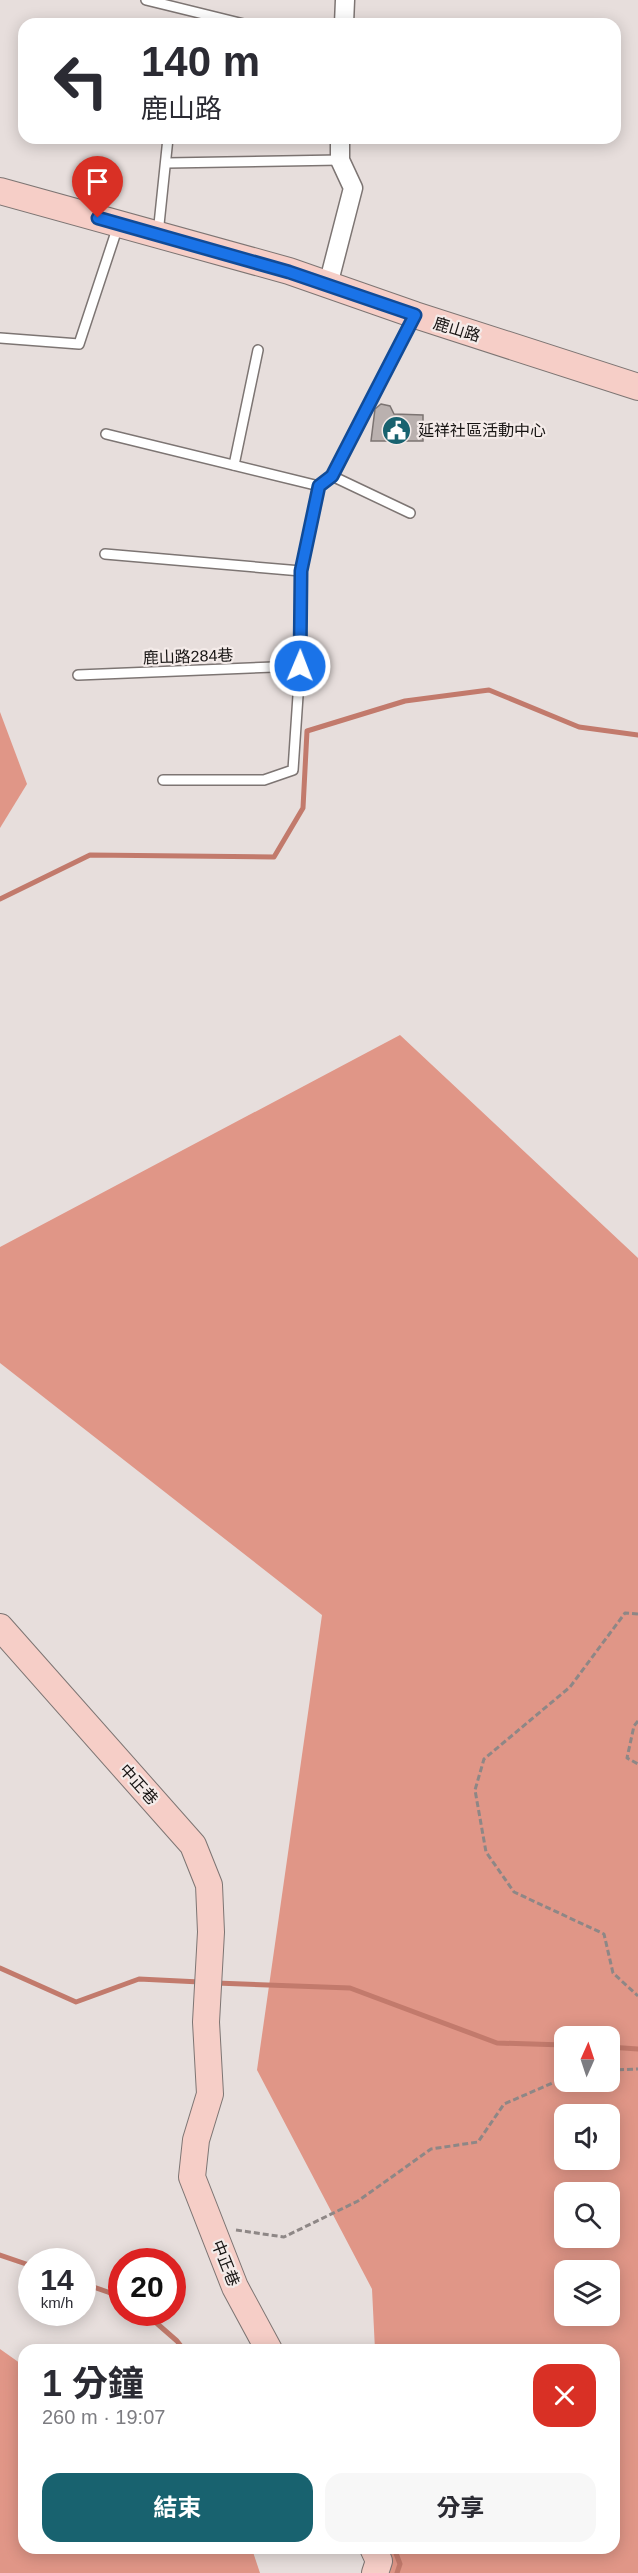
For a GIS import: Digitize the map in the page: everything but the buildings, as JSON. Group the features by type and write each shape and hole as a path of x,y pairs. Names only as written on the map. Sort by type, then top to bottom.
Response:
{"street":[{"path":"344,18 345,0"},
{"path":"328,285 353,189 340,160 340,144"},
{"name":"鹿山路","path":"0,191 289,272 638,387"},
{"name":"中正巷","path":"0,1627 193,1845 208,1885 211,1932 206,2022 210,2094 196,2140 192,2177 236,2287 266,2344"},
{"path":"375,2573 379,2561 376,2554"}],"lane":[{"path":"146,0 220,18"},
{"path":"158,234 168,144"},
{"path":"167,163 340,160"},
{"path":"0,338 79,344 118,223"},
{"path":"163,780 264,780 293,770 300,666 301,571 319,486 332,476 415,315"},
{"path":"234,465 258,350"},
{"path":"106,434 319,486"},
{"path":"332,476 410,513"},
{"path":"105,554 301,571"},
{"name":"鹿山路284巷","path":"78,675 300,666"}],"path":[{"path":"638,1614 625,1613 570,1687 484,1759 475,1790 486,1852 514,1892 604,1934 613,1973 638,1996"},
{"path":"638,1721 633,1726 627,1758 638,1764"},
{"path":"620,2070 638,2069"},
{"path":"212,2227 284,2237 358,2201 431,2149 478,2142 504,2104 554,2082"}],"shaded area":[{"path":"0,712 27,784 0,828"},
{"path":"400,1035 638,1258 638,2573 383,2573 382,2554 620,2554 620,2344 375,2344 372,2289 257,2070 322,1615 0,1363 0,1247"},
{"path":"0,2349 18,2362 18,2554 254,2554 260,2573 0,2573"}],"waterway":[{"path":"0,899 90,855 274,857 303,808 307,731 405,701 489,690 579,727 638,735"},
{"path":"0,1968 76,2002 139,1979 200,1982"},
{"path":"216,1983 350,1988 497,2043 554,2045"},
{"path":"620,2048 638,2049"},
{"path":"0,2255 18,2261"},
{"path":"96,2288 108,2292"},
{"path":"160,2326 179,2344"},
{"path":"396,2554 400,2564 397,2573"}],"place":[{"name":"延祥社區活動中心","path":"397,430"}],"route":[{"path":"98,218 289,272 415,315 332,476 319,486 301,571 300,666"}]}
